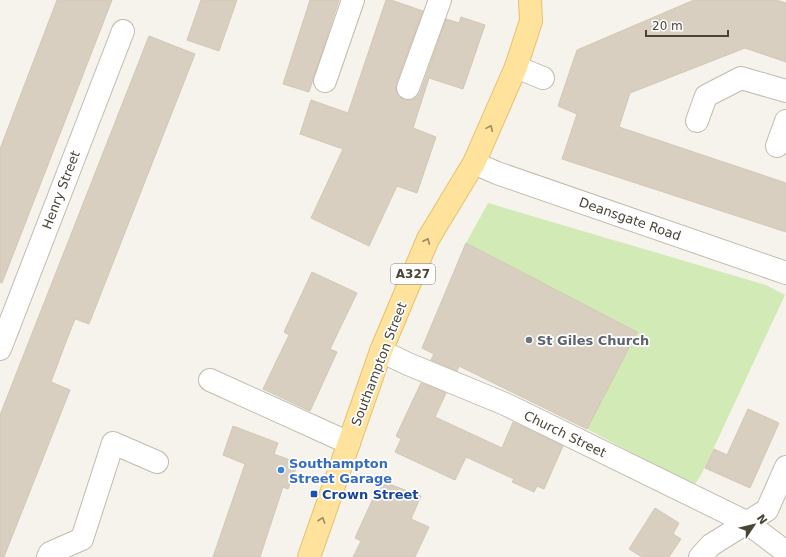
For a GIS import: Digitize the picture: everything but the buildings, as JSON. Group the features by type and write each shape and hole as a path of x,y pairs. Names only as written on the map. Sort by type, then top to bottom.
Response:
{"main road":[{"name":"Southampton Street","path":"309,557 381,351 428,239 474,163 516,67 531,21 530,0"}],"street":[{"path":"325,81 353,0"},
{"path":"408,88 440,0"},
{"name":"Henry Street","path":"0,349 123,31"},
{"path":"516,67 542,78"},
{"path":"697,120 706,96 741,78 786,91"},
{"path":"777,146 786,121"},
{"name":"Deansgate Road","path":"474,163 497,173 786,273"},
{"name":"Church Street","path":"381,351 408,364 505,404 746,522 786,552"},
{"path":"210,380 349,443"},
{"path":"48,557 50,553 82,539 113,443 157,462"},
{"path":"700,557 711,545 766,510 786,468"}],"green space":[{"path":"488,203 766,285 785,295 702,473 694,486 587,429 637,332 466,243"}],"place":[{"name":"St Giles Church","path":"529,340"},
{"name":"Southampton Street Garage","path":"281,470"},
{"name":"Crown Street","path":"314,494"}]}
